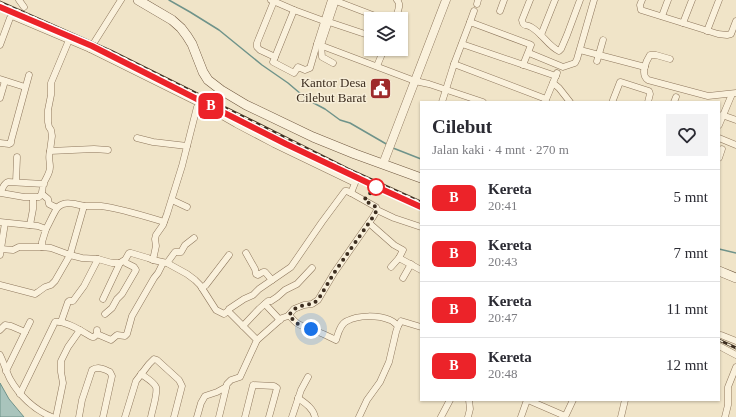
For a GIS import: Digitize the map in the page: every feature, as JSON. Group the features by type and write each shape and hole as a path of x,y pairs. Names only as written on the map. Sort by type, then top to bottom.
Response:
{"main road":[{"path":"143,1 172,20 181,28 192,44 203,72 208,80 215,86 246,105 313,137 420,178"},
{"path":"720,271 736,278"}],"street":[{"path":"19,0 24,7"},
{"path":"90,49 120,0"},
{"path":"294,10 273,62 294,73 298,67 307,70 310,68 334,0 365,12"},
{"path":"397,0 400,3 397,12"},
{"path":"383,164 446,0"},
{"path":"500,11 504,0"},
{"path":"530,0 522,20 523,25 531,27 559,52 580,0"},
{"path":"541,35 555,0"},
{"path":"529,53 563,67 575,63 594,0"},
{"path":"642,0 640,5 641,10 718,34 729,35 732,32 736,21"},
{"path":"662,16 668,0"},
{"path":"683,23 692,0"},
{"path":"707,31 719,0"},
{"path":"275,57 260,50 257,46 272,1 326,22 364,34"},
{"path":"442,101 454,64 474,11"},
{"path":"0,44 12,16 69,40 199,103 236,124 347,178 355,183 351,193"},
{"path":"470,22 531,45 523,65"},
{"path":"44,184 8,182 3,186 0,195 33,198 39,197 42,194 50,168 49,160 52,136 48,122 48,110 51,95 51,83 69,40"},
{"path":"598,58 603,40"},
{"path":"319,44 322,57 333,63"},
{"path":"319,44 415,81 446,89 480,101"},
{"path":"462,44 556,76"},
{"path":"580,50 598,58 645,68"},
{"path":"670,59 650,55 645,68 644,75 646,78 648,80 708,96 734,94"},
{"path":"377,66 381,56"},
{"path":"454,64 546,100 560,66"},
{"path":"0,142 10,143 29,75"},
{"path":"0,98 2,80 25,87"},
{"path":"613,100 621,82 648,90 650,92 648,101"},
{"path":"553,83 569,101"},
{"path":"720,122 722,115 734,94"},
{"path":"153,260 156,251 154,239 162,228 172,200 197,107"},
{"path":"722,115 736,120"},
{"path":"137,138 153,142 187,146"},
{"path":"720,138 736,145"},
{"path":"720,155 722,148"},
{"path":"50,151 94,149 108,150"},
{"path":"16,182 17,158"},
{"path":"102,299 123,261 129,253 135,253 177,268 192,277 202,288 216,310 224,314 231,307 244,298 253,295 259,289 291,267 345,191 376,207 377,210 394,218 420,227"},
{"path":"42,194 48,199 49,204 57,208"},
{"path":"30,225 33,209 33,198"},
{"path":"172,200 186,207"},
{"path":"42,246 46,229 57,208 67,203 119,209 164,222"},
{"path":"0,285 35,294 44,286 51,285 55,281 70,255 84,206"},
{"path":"219,417 226,387 230,380 240,377 257,340 280,320 289,315 294,309 312,304 318,300 334,273 377,210"},
{"path":"46,229 38,226 2,223 0,252 19,247 42,246 70,255 82,258 98,259 112,264 123,261 134,267 136,270 122,294 112,308 105,314"},
{"path":"369,223 394,245 403,250 399,258 391,267"},
{"path":"20,394 55,322 61,322 92,337 94,337 97,332 111,340 117,334 125,336 127,334 132,316 154,278 175,252 180,252 185,245 194,238"},
{"path":"246,253 255,269 256,274 258,275 265,272 272,280"},
{"path":"202,288 229,255"},
{"path":"399,258 420,269"},
{"path":"61,322 68,302 70,300 73,301 82,290 98,259"},
{"path":"403,278 411,264"},
{"path":"243,326 268,301 277,298 285,290 297,284 312,268"},
{"path":"265,304 280,320"},
{"path":"228,311 257,340"},
{"path":"289,315 300,326 336,340 342,326 346,321 358,318 367,316 378,317 392,321 398,326"},
{"path":"359,417 367,400 380,382 389,362 392,345 401,321 420,327"},
{"path":"6,371 30,322"},
{"path":"0,330 5,324 25,332"},
{"path":"56,417 63,383 61,361 80,330"},
{"path":"721,335 736,341"},
{"path":"720,347 736,355"},
{"path":"0,355 11,381 20,394 34,407 52,417"},
{"path":"125,417 136,380 151,360 154,359 180,380 182,386 174,417"},
{"path":"725,417 728,405 728,386 736,367"},
{"path":"79,417 82,400 92,370 97,368 110,372 112,376 103,417"},
{"path":"141,374 156,388 151,417"},
{"path":"292,417 301,390 308,378"},
{"path":"245,417 253,384 274,386 277,388 269,417"},
{"path":"197,417 201,403 205,396 226,387"},
{"path":"298,398 305,402 312,410 315,417"},
{"path":"441,417 449,401"},
{"path":"468,417 470,409 469,401"},
{"path":"521,417 528,401"},
{"path":"530,401 565,416 572,401"},
{"path":"622,417 625,401"}],"water":[{"path":"0,383 9,399 24,417 0,417"}],"waterway":[{"path":"169,0 219,30 308,100 325,109 340,120 350,123 388,145"},
{"path":"393,148 420,159"},
{"path":"720,249 736,253"}],"railway":[{"path":"0,2 111,51 348,169 420,202"},
{"path":"720,340 736,348"}],"train":[{"name":"B","path":"0,7 92,46 286,144 420,207"}],"place":[{"name":"Kantor Desa Cilebut Barat","path":"381,89"}],"route":[{"path":"311,329 300,326 289,315 294,309 312,304 318,300 340,263 352,248 377,210 376,207 364,200 376,187"}]}
